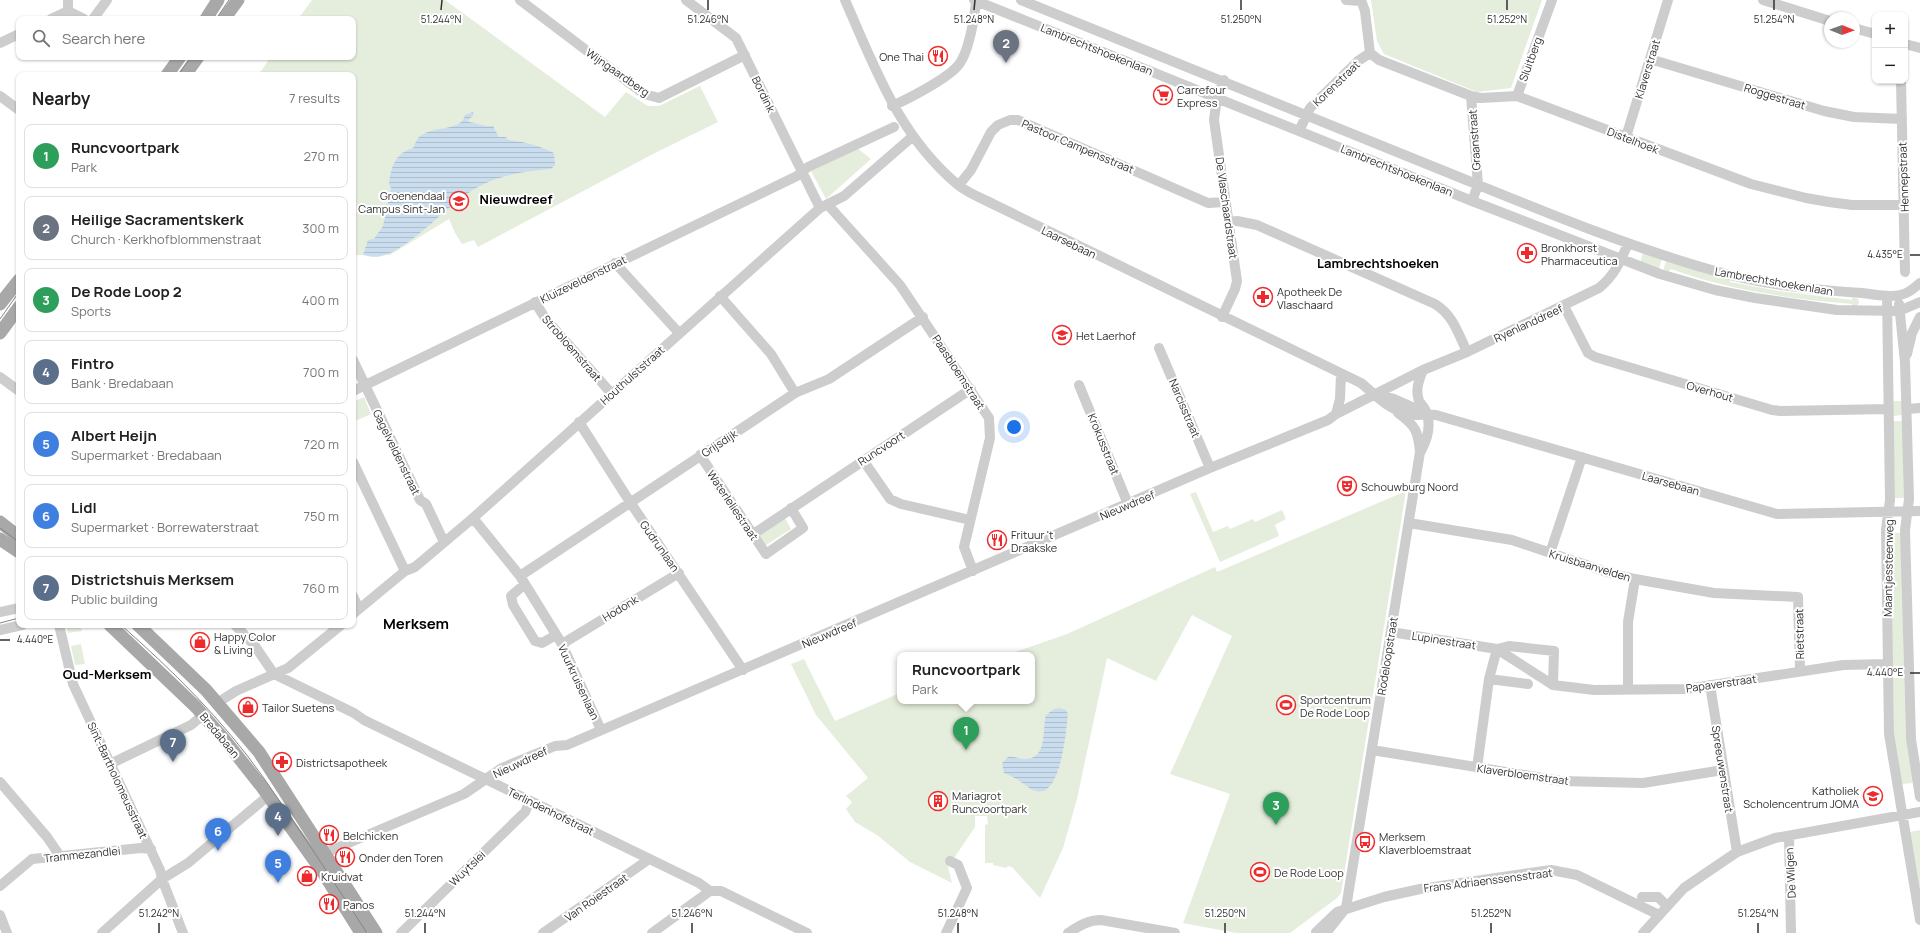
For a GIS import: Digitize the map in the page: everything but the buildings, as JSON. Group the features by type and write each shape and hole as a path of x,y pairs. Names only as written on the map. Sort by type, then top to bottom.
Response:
{"main road":[{"path":"208,16 218,0"},
{"path":"226,16 238,0"},
{"path":"169,72 178,60"},
{"path":"187,72 196,60"},
{"path":"0,304 16,284"},
{"path":"0,333 16,310"},
{"path":"0,522 16,534"},
{"path":"0,539 16,550"},
{"name":"Bredabaan","path":"113,628 203,715 318,856 376,933"},
{"name":"Bredabaan","path":"141,628 179,663 217,702 267,763 361,933"}],"street":[{"path":"68,0 68,11"},
{"path":"95,16 107,0"},
{"name":"Wijngaardberg","path":"520,0 644,94 652,97 659,98 745,55"},
{"name":"Bordink","path":"686,0 736,38 802,172 824,206"},
{"name":"Laarsebaan","path":"845,0 892,106 912,137 959,185 993,204 1222,317 1361,383 1395,410 1414,415 1427,414"},
{"path":"892,106 912,98 960,64 965,55 976,0"},
{"name":"Lambrechtshoekenlaan","path":"976,0 1472,201 1660,274 1715,290 1755,298 1837,310 1887,312 1899,310 1920,302"},
{"name":"Lambrechtshoekenlaan","path":"1021,0 1224,80 1305,115 1478,185 1628,243 1718,272 1802,288 1899,296"},
{"path":"1346,0 1361,0 1366,11 1370,53"},
{"name":"Sluitberg","path":"1517,96 1552,0"},
{"name":"Klaverstraat","path":"1626,137 1668,0"},
{"path":"1764,0 1824,19"},
{"path":"57,16 68,11"},
{"path":"68,11 78,16"},
{"path":"1860,30 1872,33"},
{"path":"0,43 16,35"},
{"path":"1908,45 1920,48"},
{"name":"Distelhoek","path":"1370,53 1379,60 1471,96 1481,98 1517,96 1721,174 1778,192 1852,205 1904,205"},
{"name":"Korenstraat","path":"1305,115 1310,108 1358,61 1370,53"},
{"name":"Roggestraat","path":"1650,59 1824,111 1854,117 1902,119"},
{"path":"1217,97 1224,80"},
{"name":"Hennepstraat","path":"1901,84 1905,272"},
{"path":"0,96 16,108"},
{"name":"Graanstraat","path":"1471,96 1478,185"},
{"name":"De Vlaschaardstraat","path":"1217,97 1214,120 1237,281 1235,289 1222,317"},
{"path":"1299,131 1305,115"},
{"name":"Pastoor Campensstraat","path":"959,185 971,170 991,132 998,124 1010,120 1018,120 1208,203 1226,202"},
{"path":"802,172 808,167 894,127"},
{"name":"Houthulststraat","path":"356,612 405,571 415,567 473,518 720,296 824,206 844,196 912,137"},
{"name":"Kluizeveldenstraat","path":"356,389 797,176 802,172"},
{"path":"1472,201 1478,185"},
{"name":"Paasbloemstraat","path":"824,206 885,267 923,317 989,418 991,429 990,438 964,547 974,571"},
{"path":"1229,222 1237,221 1256,225 1435,304 1444,309 1452,318 1467,352"},
{"path":"1621,260 1628,243"},
{"name":"Ryenlanddreef","path":"1376,396 1423,370 1467,352 1599,288 1610,279 1621,260"},
{"path":"615,263 679,333"},
{"path":"1899,296 1909,292 1920,283"},
{"path":"720,296 771,354 796,393"},
{"name":"Maantjessteenweg","path":"1887,296 1889,512 1886,530 1889,734 1920,920"},
{"name":"Maantjessteenweg","path":"1899,296 1899,310 1905,362 1907,409 1909,499 1905,530 1910,738 1918,773 1920,797"},
{"name":"Strobloemstraat","path":"535,302 545,318 611,393"},
{"name":"Overhout","path":"1564,306 1588,352 1595,357 1772,410 1888,409"},
{"name":"Grijsdijk","path":"522,580 630,502 700,455 796,393 829,379 923,317"},
{"path":"1905,362 1912,333 1920,317"},
{"name":"Narcisstraat","path":"1159,348 1210,468"},
{"name":"Gagelveldenstraat","path":"356,367 420,500 426,504 444,542"},
{"path":"1418,433 1421,422 1427,414 1419,399 1418,383 1423,370"},
{"path":"1336,414 1340,399 1341,374"},
{"path":"0,377 16,389"},
{"name":"Krokusstraat","path":"1079,385 1128,504"},
{"name":"Runcvoort","path":"752,535 970,389"},
{"name":"Laarsebaan","path":"1376,396 1394,399 1427,414 1582,457 1777,514 1920,511"},
{"name":"Nieuwdreef","path":"318,856 464,794 502,768 555,746 567,745 974,571 1210,468 1328,420 1336,414 1376,396"},
{"path":"1907,409 1920,408"},
{"path":"1395,410 1408,420 1418,433"},
{"name":"Rodeloopstraat","path":"1420,452 1426,441 1429,427 1427,414"},
{"name":"Gudrunlaan","path":"579,422 630,502 743,670"},
{"name":"Rodeloopstraat","path":"1346,908 1420,452 1418,433"},
{"name":"Waterleliestraat","path":"700,455 766,554 803,528 791,508"},
{"path":"1550,553 1582,457"},
{"path":"863,460 892,500 901,504 970,520"},
{"path":"356,468 405,571"},
{"name":"Vuurkruisenlaan","path":"473,518 522,580 562,644 600,730"},
{"name":"Kruisbaanvelden","path":"1409,523 1512,540 1610,573 1635,579 1714,593 1798,597"},
{"name":"Hodonk","path":"562,644 679,573"},
{"path":"1628,690 1628,622 1635,579"},
{"name":"Vuurkruisenlaan","path":"522,580 511,596 513,605 535,641 542,643 556,635"},
{"name":"Rietstraat","path":"1798,597 1800,671"},
{"path":"0,612 16,609"},
{"path":"0,630 16,626"},
{"name":"Sint-Bartholomeusstraat","path":"59,628 71,678 160,870 162,879 184,933"},
{"path":"238,628 255,646 274,674"},
{"path":"217,702 236,691 288,668 337,628"},
{"name":"Lupinestraat","path":"1391,632 1497,649"},
{"path":"1497,649 1509,646 1554,651 1553,685"},
{"path":"1477,768 1489,679 1497,649"},
{"path":"1497,649 1553,685"},
{"name":"Papaverstraat","path":"1553,685 1594,690 1686,689 1843,665 1888,664"},
{"name":"Terlindenhofstraat","path":"274,674 647,859 699,883 710,891 721,891 807,933"},
{"path":"1489,679 1528,684"},
{"name":"Spreeuwenstraat","path":"1710,685 1737,852"},
{"path":"110,764 182,730 203,715"},
{"name":"Klaverbloemstraat","path":"1372,750 1561,781 1643,783 1723,770"},
{"path":"0,782 47,837 60,856"},
{"path":"102,933 162,879 188,863 268,796"},
{"name":"Wuytslei","path":"401,933 525,812 530,801"},
{"path":"1643,933 1684,888 1737,852 1775,838 1920,812"},
{"name":"De Wilgen","path":"1789,836 1791,933"},
{"name":"Trammezandlei","path":"0,886 32,859 150,848"},
{"name":"Van Roiestraat","path":"543,933 604,892 647,859"},
{"path":"946,933 967,888 958,865 950,861"},
{"name":"Frans Adriaenssensstraat","path":"1320,933 1337,912 1346,908 1405,892 1551,870 1577,875 1659,915"},
{"path":"652,933 710,891"},
{"path":"1642,897 1658,897 1667,906"},
{"path":"0,915 8,933"},
{"path":"1068,933 1079,926 1094,920 1175,933"},
{"path":"1306,933 1320,933"}],"green space":[{"name":"Groenendaal Campus Sint-Jan","path":"312,0 445,0 605,117 626,92 648,106 659,106 700,86 718,122 653,154 478,247 474,240 462,244 449,219 390,255 356,255 356,72 260,72 269,60 356,60 356,16 300,16"},
{"path":"1371,0 1542,0 1511,88 1477,92 1384,54 1377,41"},
{"path":"857,148 871,159 826,199 811,171"},
{"path":"1643,253 1662,259 1659,269 1640,263"},
{"path":"1666,261 1731,278 1730,282 1779,291 1852,300 1853,297 1858,299 1859,303 1856,307 1852,307 1852,304 1783,296 1737,288 1715,283 1671,269 1668,272 1663,271"},
{"path":"364,397 371,414 356,421 356,401"},
{"path":"1893,401 1902,401 1902,415 1893,416"},
{"path":"1893,421 1903,421 1904,498 1895,498"},
{"path":"1406,491 1341,893 1337,898 1290,933 1236,933 1183,923 1230,794 1170,774 1232,636 1192,615 1156,681 1107,658 1077,799 1063,848 1040,898 1012,867 1008,866 1006,868 993,865 993,863 985,863 985,825 988,824 987,816 975,816 975,827 948,867 952,883 910,862 877,835 855,822 846,809 852,802 846,796 868,778 816,715 791,664 804,659 835,721 897,694 897,704 1035,704 1035,652 1016,652 1067,634 1215,567 1217,572"},
{"path":"1196,492 1213,532 1228,526 1230,529 1253,519 1255,522 1282,510 1286,519 1275,525 1279,536 1220,562 1190,494"},
{"path":"785,518 791,529 766,545 759,535"},
{"path":"1893,533 1901,533 1904,674 1892,674 1890,545"},
{"path":"67,628 81,628 82,631 68,633"},
{"path":"81,644 85,664 75,665 71,646"},
{"path":"1893,678 1904,678 1906,738 1913,783 1902,784 1894,738"},
{"path":"1920,830 1920,889 1910,832"}],"water":[{"path":"473,112 474,115 468,120 469,122 493,126 499,137 506,137 508,140 532,144 554,153 555,165 551,169 509,175 479,186 460,199 414,238 402,246 379,257 363,255 368,240 374,239 383,226 391,188 389,184 391,172 398,157 407,150 413,148 418,138 425,133 458,124 463,120 465,115"},
{"path":"1060,708 1066,710 1068,714 1059,767 1050,786 1044,791 1036,791 1004,773 1002,763 1008,757 1027,759 1034,757 1041,748 1043,741 1046,715 1054,709"}],"tram line":[{"path":"218,16 229,0"},
{"path":"180,72 189,60"},
{"path":"0,319 16,296"},
{"path":"0,528 16,540"},
{"path":"0,623 16,619"},
{"path":"124,628 196,696 248,756 290,816 367,933"}],"place":[{"name":"One Thai","path":"938,56"},
{"name":"Heilige Sacramentskerk","path":"1006,63"},
{"name":"Carrefour Express","path":"1163,95"},
{"name":"Groenendaal Campus Sint-Jan","path":"459,201"},
{"name":"Bronkhorst Pharmaceutica","path":"1527,253"},
{"name":"Apotheek De Vlaschaard","path":"1263,297"},
{"name":"Het Laerhof","path":"1062,335"},
{"name":"Schouwburg Noord","path":"1347,486"},
{"name":"Frituur 't Draakske","path":"997,540"},
{"name":"Happy Color & Living","path":"200,642"},
{"name":"Sportcentrum De Rode Loop","path":"1286,705"},
{"name":"Tailor Suetens","path":"248,707"},
{"name":"Runcvoortpark","path":"966,750"},
{"name":"Districtshuis Merksem","path":"173,762"},
{"name":"Districtsapotheek","path":"282,762"},
{"name":"Katholiek Scholencentrum JOMA","path":"1873,796"},
{"name":"Mariagrot Runcvoortpark","path":"938,801"},
{"name":"De Rode Loop 2","path":"1276,825"},
{"name":"Belchicken","path":"329,835"},
{"name":"Fintro","path":"278,836"},
{"name":"Merksem Klaverbloemstraat","path":"1365,842"},
{"name":"Lidl","path":"218,851"},
{"name":"Onder den Toren","path":"345,857"},
{"name":"De Rode Loop","path":"1260,872"},
{"name":"Kruidvat","path":"307,876"},
{"name":"Albert Heijn","path":"278,883"},
{"name":"Panos","path":"329,904"}],"district":[{"name":"Nieuwdreef","path":"516,199"},
{"name":"Lambrechtshoeken","path":"1378,263"},
{"name":"Merksem","path":"416,623"},
{"name":"Oud-Merksem","path":"107,674"}]}
